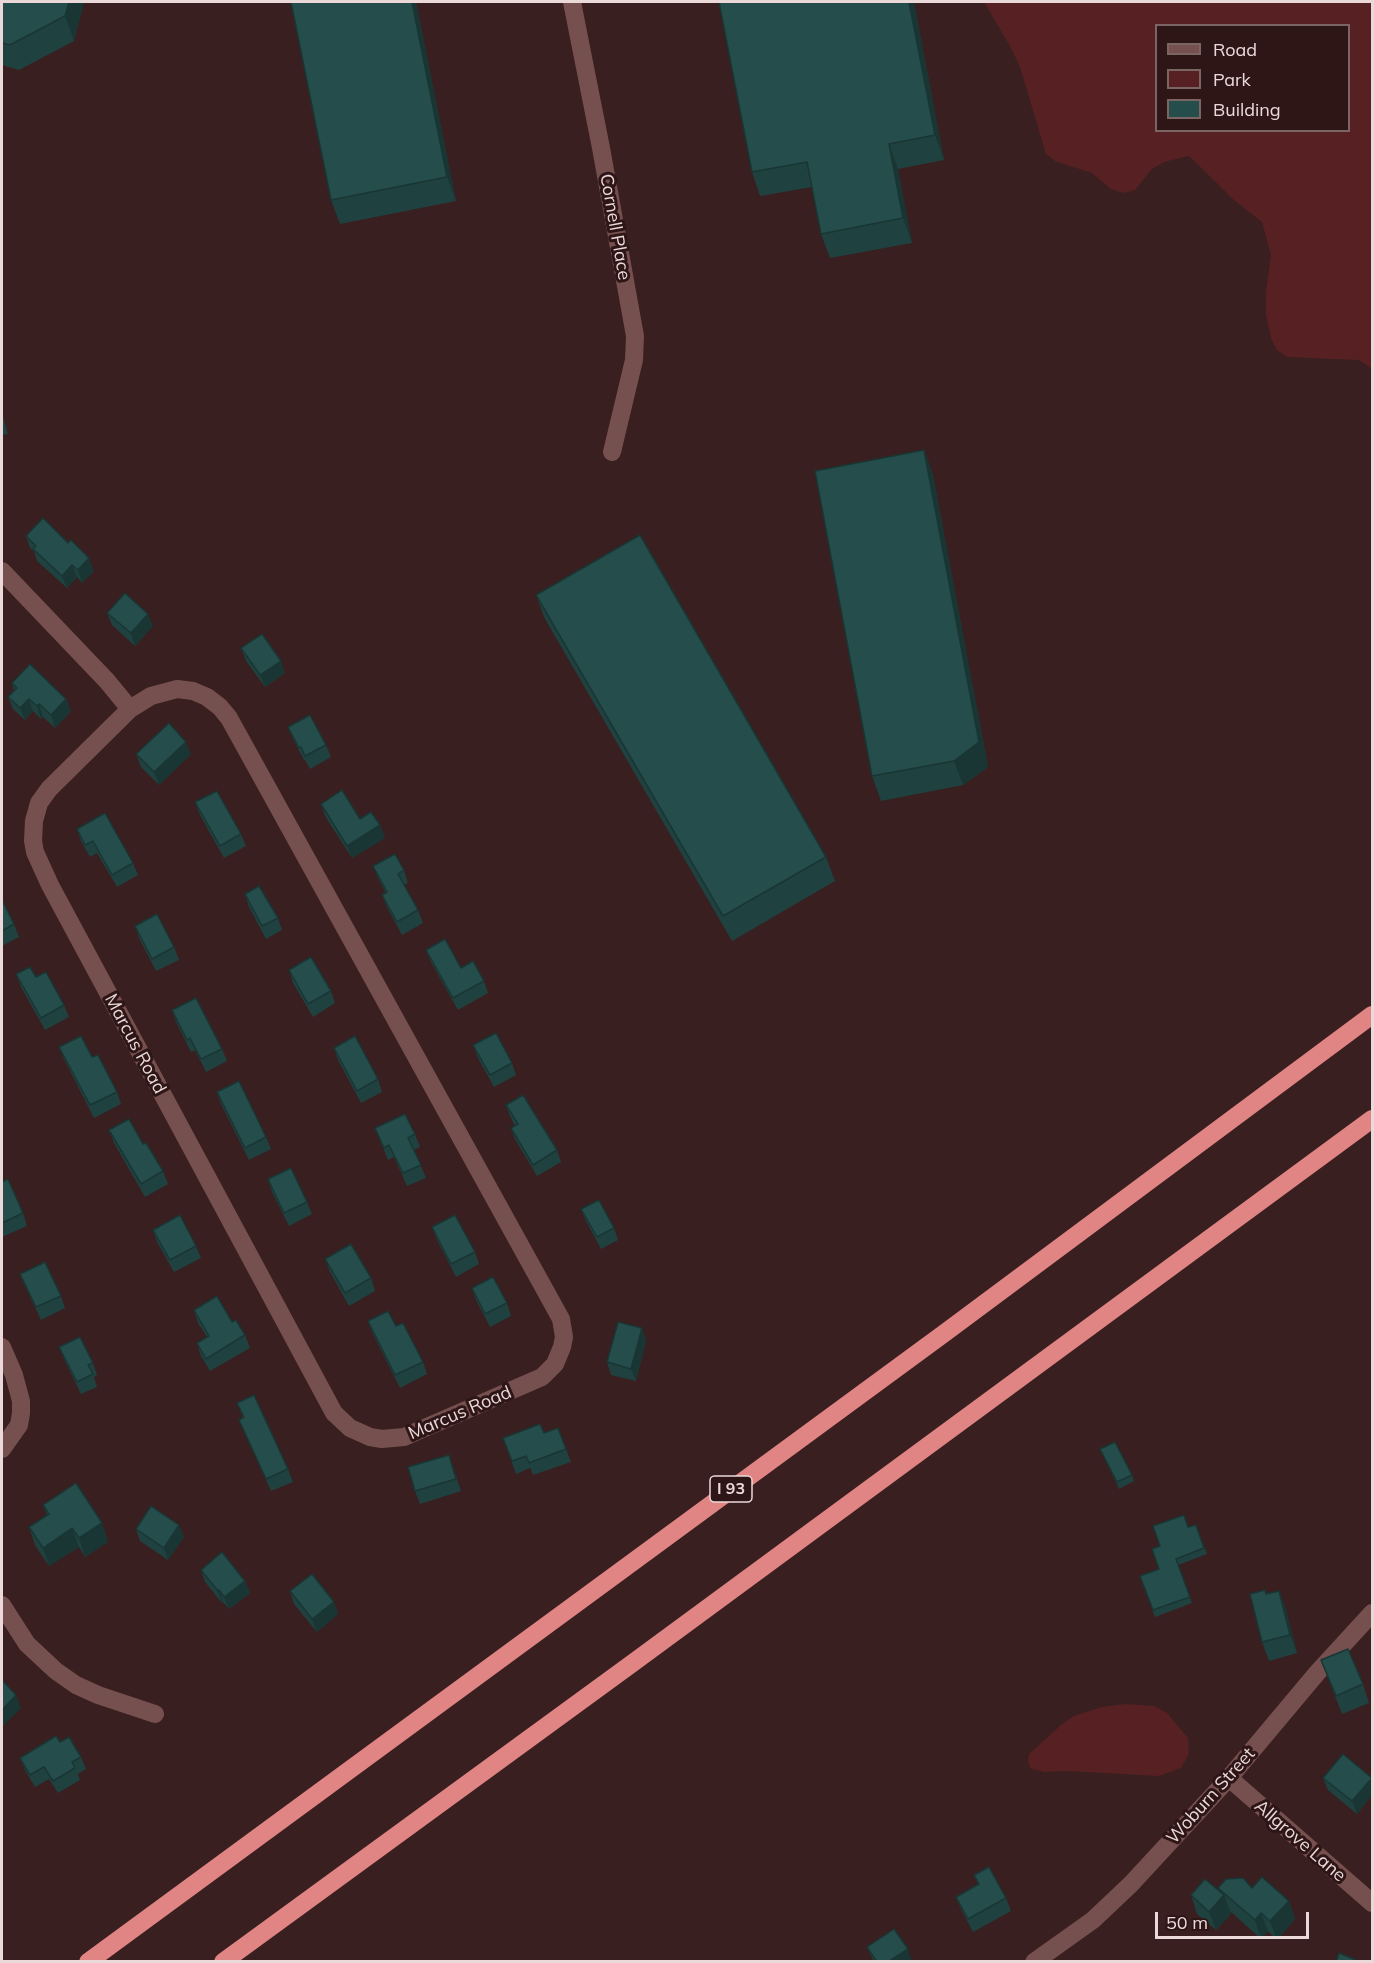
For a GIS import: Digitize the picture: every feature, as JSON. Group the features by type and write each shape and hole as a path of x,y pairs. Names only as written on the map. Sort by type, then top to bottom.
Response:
{"highway":[{"name":"I 93","path":"88,1962 937,1339 1372,1015"},
{"path":"223,1962 1372,1119"}],"street":[{"name":"Cornell Place","path":"572,2 635,336 634,360 612,452"},
{"path":"2,571 107,681 130,709"},
{"name":"Marcus Road","path":"185,690 207,697 229,718 557,1310 563,1328 562,1347 555,1364 542,1377 414,1433 393,1439 382,1439 360,1433 341,1421 328,1403 50,885 35,852 34,821 39,803 49,789 130,709 159,692 185,690"},
{"path":"2,1347 14,1375 21,1401 21,1413 20,1425 2,1449"},
{"path":"2,1605 27,1644 56,1671 76,1685 98,1695 155,1714"},
{"name":"Woburn Street","path":"1034,1962 1113,1903 1229,1778 1317,1673 1372,1612"},
{"name":"Allgrove Lane","path":"1229,1778 1372,1903"}],"green space":[{"path":"984,2 1372,2 1372,369 1359,360 1287,357 1277,350 1271,338 1266,315 1266,291 1271,255 1262,222 1234,200 1189,156 1164,162 1152,169 1135,190 1123,193 1111,189 1092,173 1055,161 1046,154 1020,67"},
{"path":"1125,1704 1154,1706 1167,1713 1188,1738 1189,1754 1181,1768 1159,1776 1068,1771 1044,1772 1030,1768 1029,1754 1062,1724 1074,1716 1102,1707"}],"building":[{"path":"2,2 69,2 65,16 10,45 2,43"},
{"path":"291,2 412,2 447,177 331,200"},
{"path":"719,2 909,2 935,135 889,144 903,218 821,234 807,162 752,172"},
{"path":"924,450 979,742 954,761 872,776 815,471"},
{"path":"43,518 68,543 71,540 89,558 78,570 72,565 62,576 33,549 36,546 26,536"},
{"path":"640,535 826,857 723,916 536,595"},
{"path":"125,593 148,614 131,633 107,613"},
{"path":"262,634 281,661 260,675 241,648"},
{"path":"30,664 66,699 51,715 39,704 37,706 29,699 20,708 8,697 17,688 12,683"},
{"path":"310,715 326,745 305,756 288,727"},
{"path":"169,723 186,742 154,772 136,754"},
{"path":"342,790 360,819 371,812 380,825 347,846 321,804"},
{"path":"217,791 241,834 220,846 195,802"},
{"path":"105,813 133,863 112,875 93,841 85,845 77,829"},
{"path":"395,854 404,870 398,874 418,910 397,922 382,895 387,892 373,866"},
{"path":"259,886 278,918 262,926 245,894"},
{"path":"2,900 14,924 2,931"},
{"path":"157,914 174,947 152,959 135,926"},
{"path":"445,939 461,968 473,961 484,981 453,998 426,950"},
{"path":"311,957 331,991 308,1004 289,970"},
{"path":"30,967 36,977 46,972 64,1005 41,1018 16,974"},
{"path":"196,998 222,1049 201,1059 190,1038 187,1040 172,1010"},
{"path":"496,1033 512,1063 490,1075 473,1045"},
{"path":"81,1036 92,1057 98,1055 117,1092 90,1105 59,1047"},
{"path":"355,1036 378,1079 357,1091 334,1048"},
{"path":"239,1081 266,1137 245,1148 217,1092"},
{"path":"523,1095 557,1150 533,1165 511,1128 518,1124 506,1105"},
{"path":"405,1114 415,1134 408,1138 421,1165 403,1173 389,1145 384,1148 375,1128"},
{"path":"129,1119 143,1144 146,1143 163,1171 141,1184 109,1130"},
{"path":"291,1168 307,1202 284,1213 268,1179"},
{"path":"8,1179 23,1213 2,1223 2,1182"},
{"path":"599,1200 614,1228 597,1237 581,1209"},
{"path":"180,1215 196,1246 170,1260 153,1230"},
{"path":"455,1215 475,1252 451,1264 432,1227"},
{"path":"351,1244 371,1278 345,1293 325,1259"},
{"path":"45,1262 61,1296 36,1307 20,1274"},
{"path":"493,1277 507,1303 485,1314 472,1288"},
{"path":"217,1296 232,1322 236,1320 245,1335 206,1359 197,1343 209,1336 194,1310"},
{"path":"388,1311 396,1326 403,1323 423,1362 395,1375 368,1321"},
{"path":"618,1322 642,1328 631,1369 607,1362"},
{"path":"80,1337 93,1363 88,1365 93,1374 77,1382 59,1347"},
{"path":"254,1395 288,1469 266,1479 239,1420 244,1417 237,1403"},
{"path":"540,1424 544,1433 558,1428 566,1449 529,1463 526,1456 512,1461 503,1438"},
{"path":"1115,1442 1132,1475 1117,1482 1100,1449"},
{"path":"449,1455 456,1479 415,1491 408,1467"},
{"path":"76,1483 102,1523 79,1538 72,1528 43,1548 29,1527 49,1514 43,1505"},
{"path":"151,1506 179,1525 164,1548 136,1529"},
{"path":"1184,1515 1188,1527 1196,1525 1204,1548 1176,1559 1190,1597 1153,1610 1140,1576 1159,1569 1152,1549 1160,1546 1153,1526"},
{"path":"222,1552 245,1581 224,1597 201,1570"},
{"path":"312,1574 334,1602 312,1619 290,1591"},
{"path":"1265,1590 1266,1594 1279,1591 1290,1635 1262,1642 1250,1594"},
{"path":"1348,1649 1363,1684 1336,1696 1321,1660"},
{"path":"2,1680 16,1695 2,1710"},
{"path":"56,1736 60,1742 69,1737 81,1757 72,1762 75,1768 53,1781 44,1767 30,1775 20,1758"},
{"path":"1343,1754 1372,1778 1352,1801 1323,1778"},
{"path":"989,1867 1006,1898 968,1919 956,1897 979,1884 974,1875"},
{"path":"1262,1877 1289,1901 1270,1921 1261,1913 1255,1920 1218,1888 1226,1879 1243,1878 1252,1888"},
{"path":"1205,1879 1224,1895 1209,1912 1191,1895"},
{"path":"894,1929 908,1949 888,1962 877,1962 867,1947"},
{"path":"1339,1953 1361,1962 1336,1962"}]}
